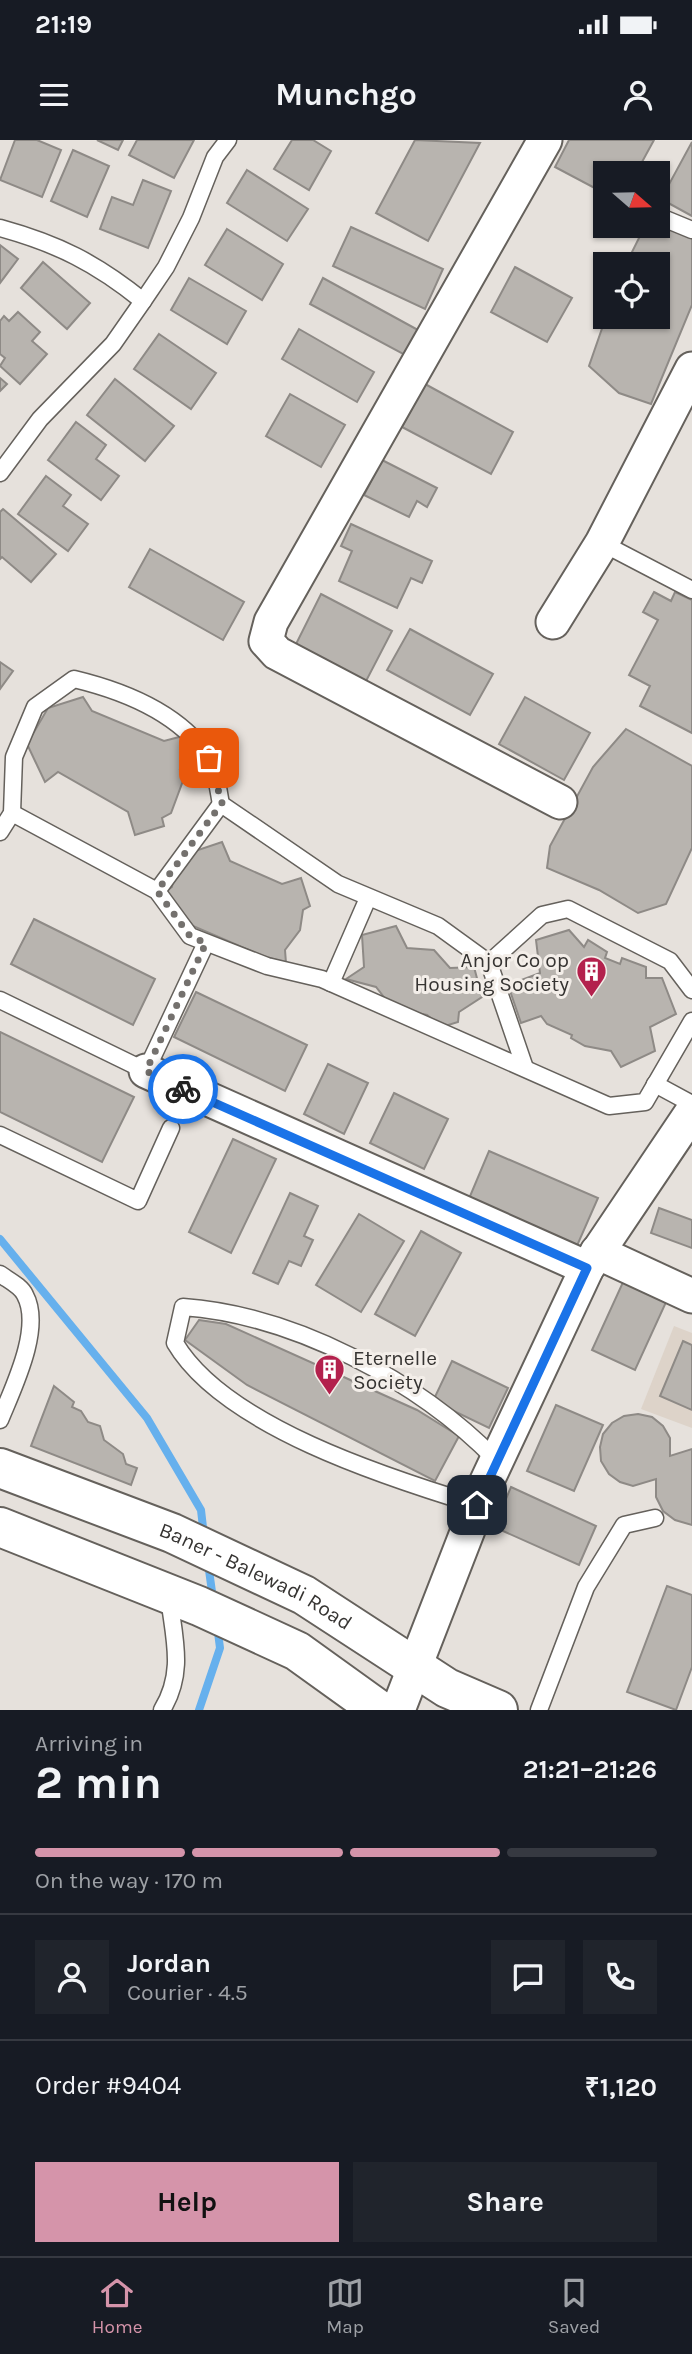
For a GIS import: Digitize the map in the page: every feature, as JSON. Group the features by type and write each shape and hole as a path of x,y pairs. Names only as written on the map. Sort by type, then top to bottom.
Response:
{"street":[{"path":"545,140 271,622 266,641 277,653 560,802"},
{"path":"553,622 602,543 692,369"},
{"path":"146,1071 592,1260 692,1296"},
{"path":"398,1710 496,1460 592,1260 692,1112"},
{"name":"Baner - Balewadi Road","path":"0,1468 184,1538 304,1595 447,1688 498,1710"},
{"path":"0,1527 184,1600 282,1644 325,1669 379,1710"}],"lane":[{"path":"0,473 40,419 113,344 143,301 166,267 191,218 215,157 228,140"},
{"path":"670,221 692,230"},
{"path":"0,228 50,242 90,261 143,301"},
{"path":"602,543 692,590"},
{"path":"0,832 12,813 7,753 34,707 74,679 115,689 177,722 209,758 222,803 338,884 438,926 489,963 526,1068"},
{"path":"157,891 222,803"},
{"path":"12,813 157,891 190,936 267,966 331,983 609,1106 645,1102 692,1021"},
{"path":"331,983 368,898"},
{"path":"489,963 542,915 568,908 670,961 692,990"},
{"path":"0,1000 146,1071 206,943"},
{"path":"655,1084 692,1104"},
{"path":"0,1135 138,1201 171,1128"},
{"path":"0,1274 24,1292 29,1316 28,1350 0,1420"},
{"path":"477,1505 368,1469 293,1435 219,1393 186,1361 175,1343 183,1307 222,1310 248,1318 312,1340 378,1371 421,1396 470,1432 496,1460"},
{"path":"539,1710 586,1587 624,1525 654,1518"},
{"path":"162,1710 173,1692 178,1674 184,1600"}],"shaded area":[{"path":"674,1326 692,1333 692,1428 641,1409"}],"building":[{"path":"15,140 37,140 61,150 42,197 0,180"},
{"path":"97,140 123,140 118,150"},
{"path":"137,140 194,140 174,178 129,155"},
{"path":"292,140 313,140 331,151 309,190 274,169"},
{"path":"415,140 480,143 428,241 376,213"},
{"path":"569,140 654,140 643,161 593,161 593,187 555,167"},
{"path":"692,142 692,216 670,204 670,182"},
{"path":"73,150 109,166 87,217 51,201"},
{"path":"247,170 308,209 287,241 227,203"},
{"path":"143,180 171,191 148,248 100,229 112,197 133,205"},
{"path":"351,227 443,269 425,309 333,266"},
{"path":"670,228 692,236 692,305 651,404 619,393 589,366 602,329 670,329 670,252 632,252 639,238 670,238"},
{"path":"227,229 283,264 262,300 205,265"},
{"path":"0,245 18,259 0,283"},
{"path":"43,262 90,303 67,329 21,288"},
{"path":"515,267 572,298 547,342 491,312"},
{"path":"189,278 246,311 227,344 171,310"},
{"path":"323,278 418,330 405,355 310,304"},
{"path":"18,312 40,332 32,341 47,354 20,384 0,366 5,358 0,354 0,321 4,316 9,321"},
{"path":"299,329 374,372 357,402 282,359"},
{"path":"159,334 216,373 191,409 134,369"},
{"path":"0,378 7,384 0,391"},
{"path":"115,379 174,426 145,461 87,415"},
{"path":"425,384 513,432 491,474 402,427"},
{"path":"290,394 345,425 321,467 266,436"},
{"path":"76,422 106,445 96,459 119,476 101,500 48,460"},
{"path":"382,460 437,488 427,507 417,501 409,517 364,495"},
{"path":"46,476 71,495 63,506 88,524 68,551 18,514"},
{"path":"3,509 56,554 31,582 2,557 0,559 0,512"},
{"path":"351,524 432,561 422,583 411,578 397,608 339,581 352,551 341,546"},
{"path":"150,549 244,602 223,640 129,587"},
{"path":"654,592 671,601 675,592 692,600 692,733 640,706 650,686 629,675 658,620 643,612"},
{"path":"321,594 392,631 364,685 294,648"},
{"path":"410,629 493,674 470,715 387,670"},
{"path":"0,662 13,671 0,689"},
{"path":"83,697 92,711 164,741 183,736 192,765 180,770 184,778 171,813 162,818 164,826 135,835 128,812 58,772 45,782 27,744 48,708"},
{"path":"525,697 590,733 564,780 499,744"},
{"path":"626,729 692,766 692,848 666,904 638,913 599,890 547,868 550,846 593,767"},
{"path":"222,842 230,861 282,884 301,878 310,906 303,910 300,930 285,950 286,963 193,926 165,892 172,887 174,872 186,854"},
{"path":"34,919 155,979 133,1025 11,964"},
{"path":"396,926 407,948 434,950 450,968 474,967 482,997 459,1012 458,1022 442,1027 427,1015 407,1011 387,1001 376,987 346,979 364,967 362,935"},
{"name":"Anjor Co op Housing Society","path":"569,930 584,947 588,940 607,952 605,958 620,964 622,958 646,967 646,978 662,978 676,1014 650,1027 655,1051 621,1067 611,1051 585,1046 571,1038 572,1035 547,1024 541,1016 521,1023 508,985 540,973 536,940"},
{"path":"196,992 307,1045 285,1091 174,1037"},
{"path":"0,1032 134,1097 102,1162 0,1112"},
{"path":"328,1064 368,1083 344,1134 304,1114"},
{"path":"394,1093 448,1119 424,1169 370,1143"},
{"path":"233,1139 276,1159 231,1253 189,1232"},
{"path":"489,1151 598,1198 576,1248 468,1201"},
{"path":"290,1193 318,1206 304,1236 313,1240 301,1266 289,1261 278,1284 253,1273"},
{"path":"659,1208 692,1220 692,1248 651,1233"},
{"path":"359,1214 404,1241 361,1312 316,1285"},
{"path":"421,1231 461,1253 415,1336 375,1314"},
{"path":"624,1280 667,1300 635,1370 592,1350"},
{"name":"Eternelle Society","path":"199,1320 226,1324 417,1410 459,1436 435,1481 247,1385 185,1340"},
{"path":"683,1341 692,1345 692,1410 660,1396"},
{"path":"452,1361 508,1388 489,1428 433,1401"},
{"path":"54,1386 74,1402 72,1407 81,1411 88,1422 100,1426 104,1440 123,1454 126,1464 137,1468 131,1485 31,1446"},
{"path":"556,1405 603,1425 574,1491 527,1471"},
{"path":"638,1414 652,1417 663,1426 670,1438 670,1456 692,1449 692,1525 675,1520 663,1511 656,1497 656,1479 633,1486 620,1482 609,1474 601,1461 603,1434 612,1423 624,1416"},
{"path":"511,1487 596,1526 579,1565 494,1527"},
{"path":"667,1586 692,1595 692,1667 676,1710 627,1692"}],"waterway":[{"path":"0,1239 147,1418 201,1510 204,1536"},
{"path":"208,1563 213,1599"},
{"path":"199,1710 220,1648 217,1625"}],"way so far":[{"path":"183,1089 146,1071 206,943 190,936 157,891 222,803 209,758"}],"place":[{"name":"Anjor Co op Housing Society","path":"592,999"},
{"name":"Eternelle Society","path":"330,1397"}],"route":[{"path":"183,1089 587,1268 477,1505"}]}
